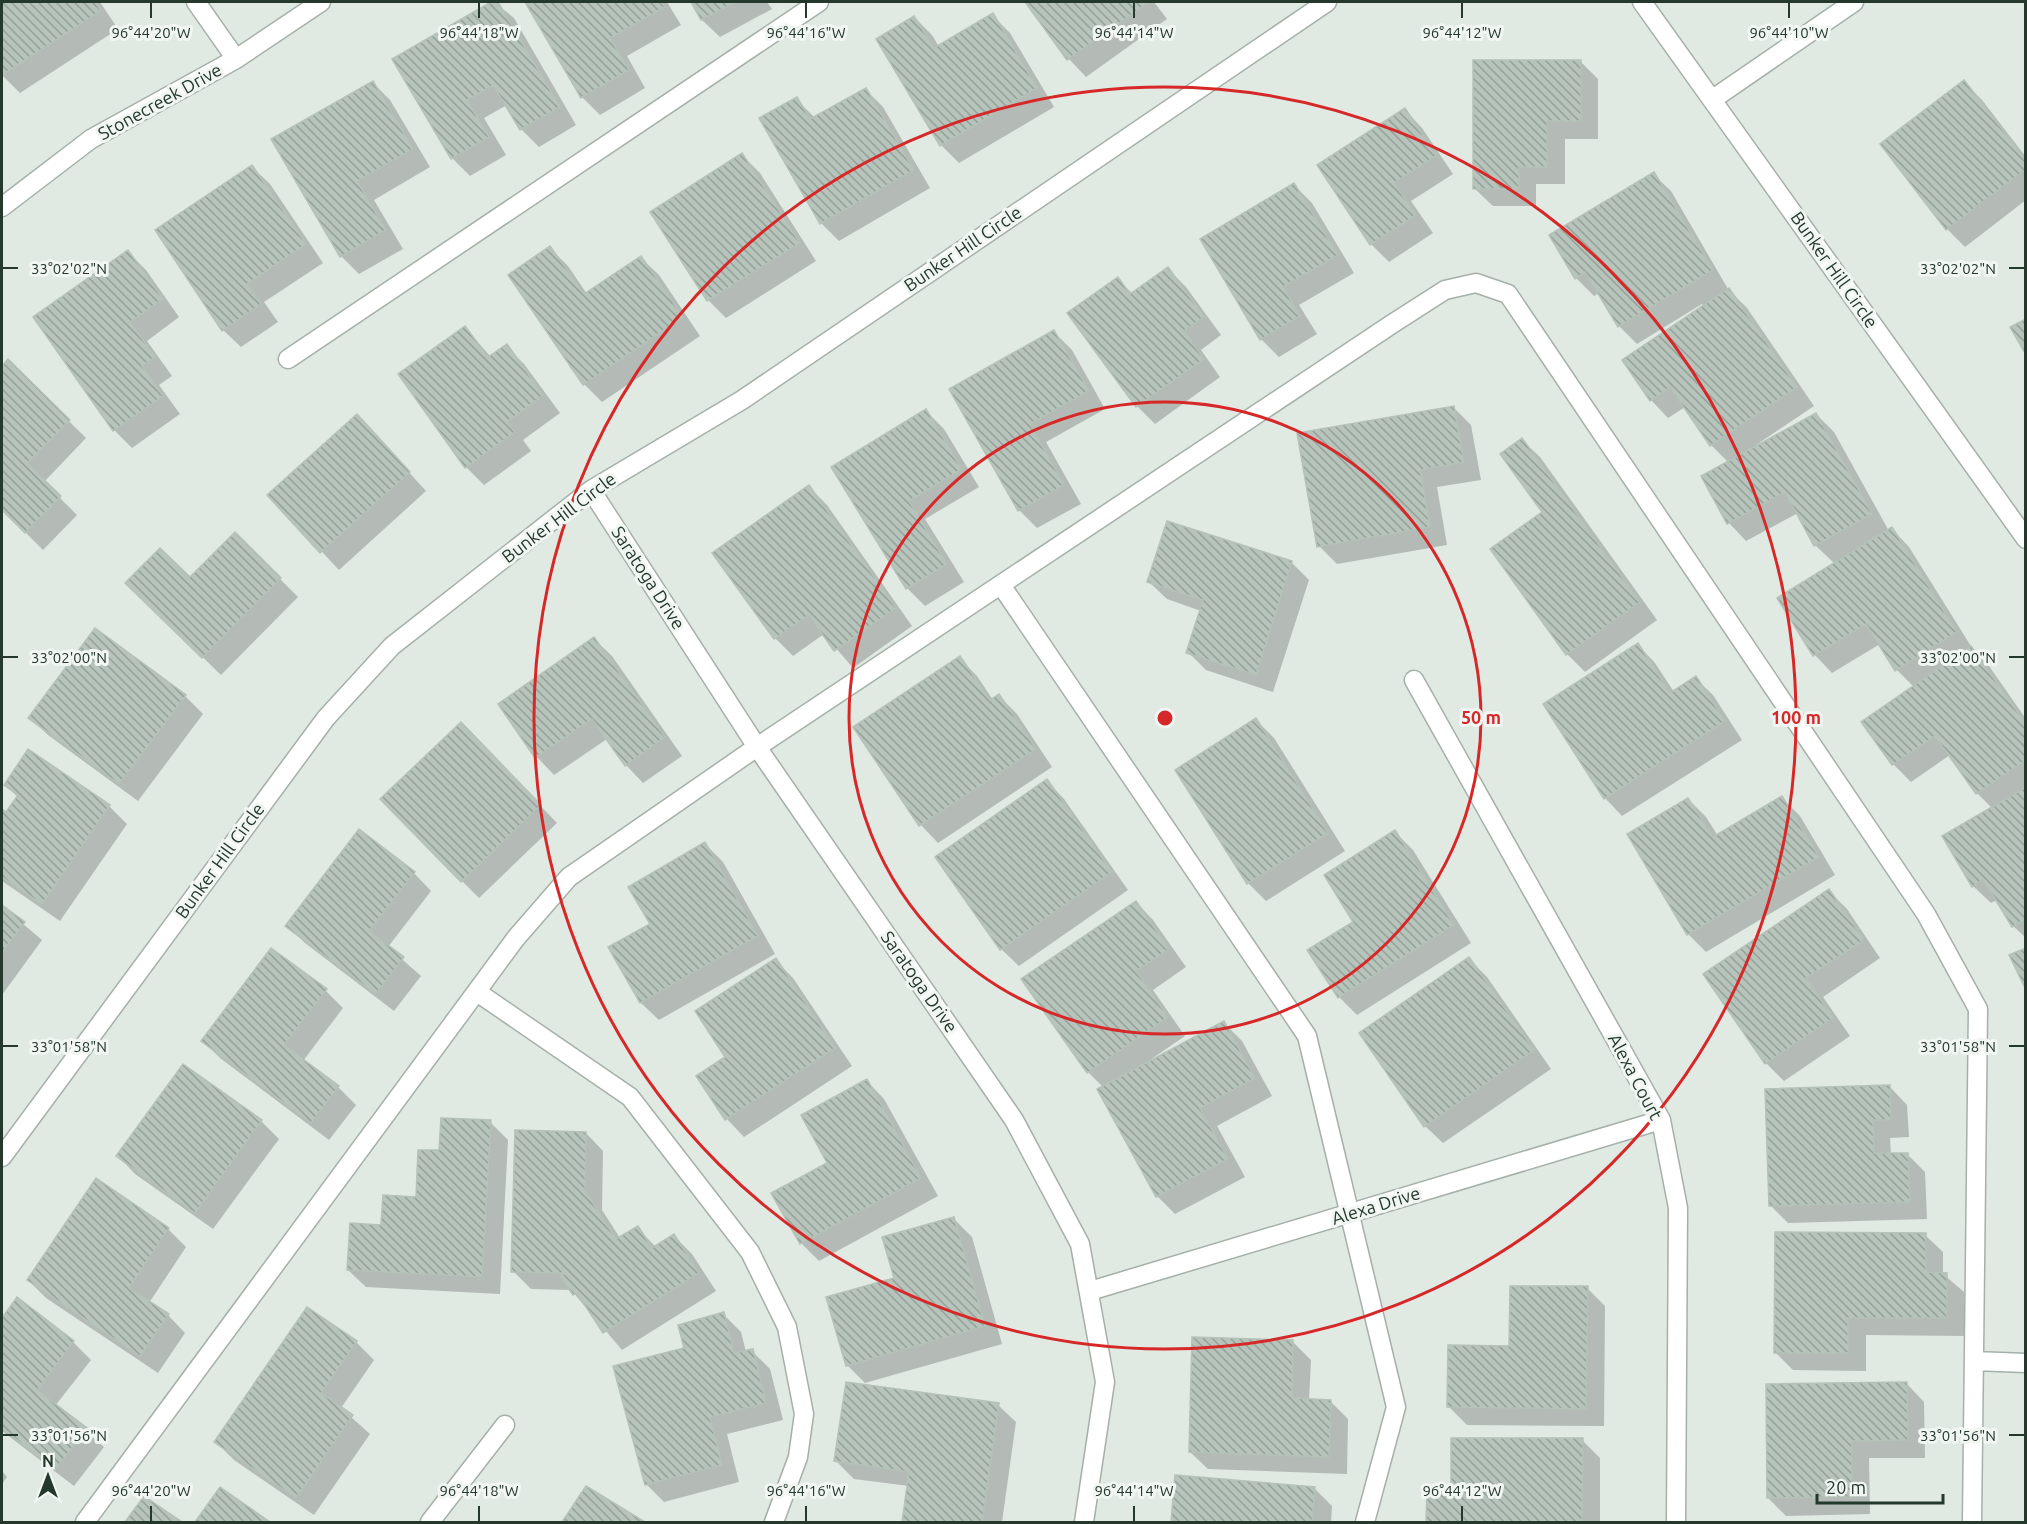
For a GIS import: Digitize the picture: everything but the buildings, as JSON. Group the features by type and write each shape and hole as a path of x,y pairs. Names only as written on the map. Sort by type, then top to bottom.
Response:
{"street":[{"path":"196,2 237,59"},
{"name":"Stonecreek Drive","path":"2,207 91,140 237,59 321,2"},
{"path":"288,359 819,2"},
{"name":"Bunker Hill Circle","path":"2,1157 326,718 392,646 591,490 742,400 1327,2"},
{"name":"Bunker Hill Circle","path":"1642,2 2025,539"},
{"path":"1713,99 1854,2"},
{"path":"85,1522 516,938 568,877 757,747 1445,290 1476,283 1508,294 1926,914 1978,1009 1972,1522"},
{"name":"Saratoga Drive","path":"591,490 757,747 1014,1120 1080,1244 1105,1382 1084,1522"},
{"path":"1001,585 1307,1036 1396,1407 1365,1522"},
{"name":"Alexa Court","path":"1414,680 1661,1120 1678,1208 1676,1522"},
{"path":"477,992 630,1097 750,1252 787,1327 804,1414 798,1457 774,1522"},
{"name":"Alexa Drive","path":"1090,1291 1661,1120"},
{"path":"1974,1361 2025,1363"},
{"path":"430,1522 505,1425"}]}
